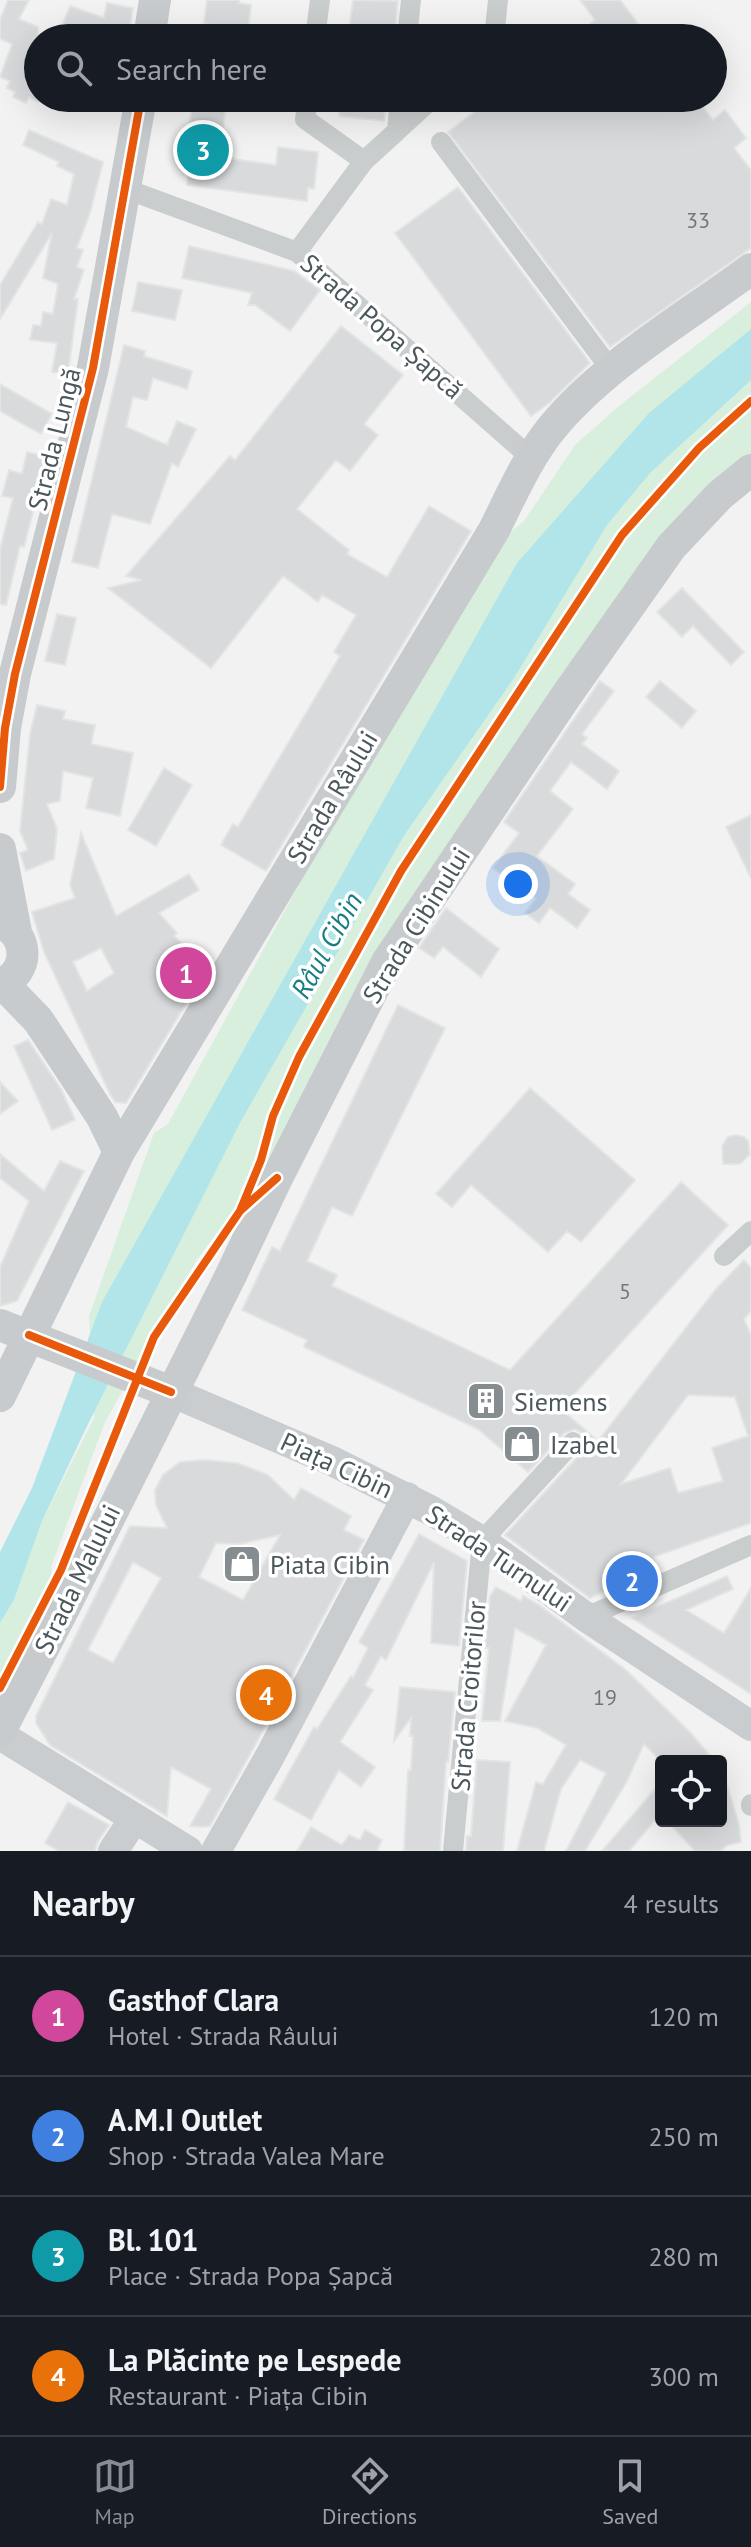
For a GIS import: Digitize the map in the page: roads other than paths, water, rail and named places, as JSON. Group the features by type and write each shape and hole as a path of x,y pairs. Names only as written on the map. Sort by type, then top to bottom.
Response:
{"main road":[{"path":"151,24 155,0"},
{"name":"Strada Lungă","path":"0,787 5,728 15,674 93,368 139,112"},
{"name":"Strada Râului","path":"0,1396 27,1335 119,1152 494,530 531,458 575,402 612,371 751,269"},
{"name":"Strada Cibinului","path":"153,1427 162,1389 387,962 566,696 671,547 720,495 751,470"},
{"path":"0,853 19,970 1,985 38,1020 102,1117 119,1152"},
{"path":"13,934 38,1020"},
{"name":"Piața Cibin","path":"27,1335 162,1389"},
{"name":"Strada Malului","path":"0,1733 153,1427"}],"street":[{"path":"317,24 320,0"},
{"path":"408,24 411,0"},
{"path":"495,24 498,0"},
{"path":"306,112 305,119 364,161"},
{"path":"397,131 399,112"},
{"path":"297,252 364,161 418,112"},
{"path":"441,142 612,371"},
{"name":"Strada Popa Șapcă","path":"126,189 297,252 531,458"},
{"path":"724,1256 751,1231"},
{"name":"Piața Cibin","path":"162,1389 332,1461 407,1497 270,1756 216,1851"},
{"path":"482,1541 573,1442"},
{"name":"Strada Turnului","path":"407,1497 482,1541 586,1617 751,1726"},
{"name":"Strada Croitorilor","path":"453,1851 482,1541"},
{"path":"586,1617 751,1545"},
{"path":"0,1733 188,1851"},
{"path":"113,1851 134,1819"}],"water":[{"name":"Râul Cibin","path":"751,329 751,380 650,473 607,525 514,678 405,834 241,1121 90,1420 42,1521 14,1600 0,1623 0,1552 32,1488 102,1302 517,563 649,413"}],"place":[{"name":"Bl. 101","path":"203,150"},
{"name":"Gasthof Clara","path":"186,973"},
{"name":"Siemens","path":"486,1401"},
{"name":"Izabel","path":"522,1444"},
{"name":"Piata Cibin","path":"242,1564"},
{"name":"A.M.I Outlet","path":"632,1581"},
{"name":"La Plăcinte pe Lespede","path":"266,1695"}]}
